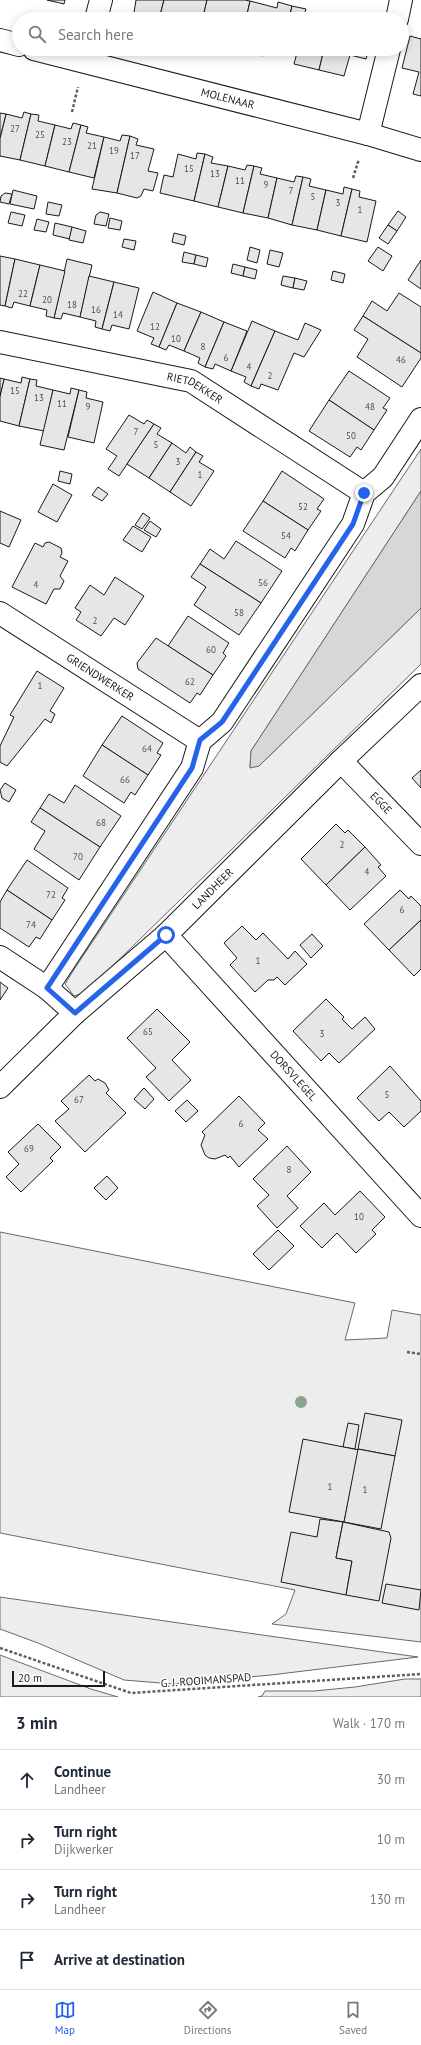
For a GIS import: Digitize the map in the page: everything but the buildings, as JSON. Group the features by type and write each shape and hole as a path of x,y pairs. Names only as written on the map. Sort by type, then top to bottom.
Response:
{"street":[{"path":"98,12 101,0"},
{"path":"398,12 401,0"},
{"path":"0,40 12,43"},
{"name":"MOLENAAR","path":"91,56 421,150"},
{"path":"368,134 387,56"},
{"name":"RIETDEKKER","path":"0,342 191,381 364,493"},
{"path":"47,988 192,768 200,740 222,722 353,524 364,493 383,477 421,419"},
{"name":"GRIENDWERKER","path":"0,613 200,740"},
{"name":"LANDHEER","path":"0,1087 75,1013 166,935 341,761 421,685"},
{"name":"EGGE","path":"341,761 421,844"},
{"name":"DORSVLEGEL","path":"166,935 421,1216"},
{"path":"0,957 47,988 75,1013"}],"path":[{"path":"407,1352 421,1354"},
{"name":"G. J. ROOIMANSPAD","path":"0,1648 131,1693 421,1674"}],"shaded area":[{"path":"421,449 421,491 251,751 250,767 259,766 421,608 421,664 86,992 74,996 65,984 75,968"},
{"path":"421,491 421,608 259,766 250,768 251,751"},
{"path":"0,1232 355,1303 345,1340 387,1338 392,1310 421,1315 421,1642 272,1624 286,1614 295,1590 0,1533"},
{"path":"0,1597 418,1657 271,1675 173,1684 124,1680 38,1643 0,1629"},
{"path":"0,1655 91,1689 118,1697 0,1697"},
{"path":"405,1679 421,1679 421,1697 258,1697 262,1696 265,1691 314,1691 355,1687"}],"route":[{"path":"166,935 75,1013 47,988 192,768 200,740 222,722 353,524 364,493"}]}
